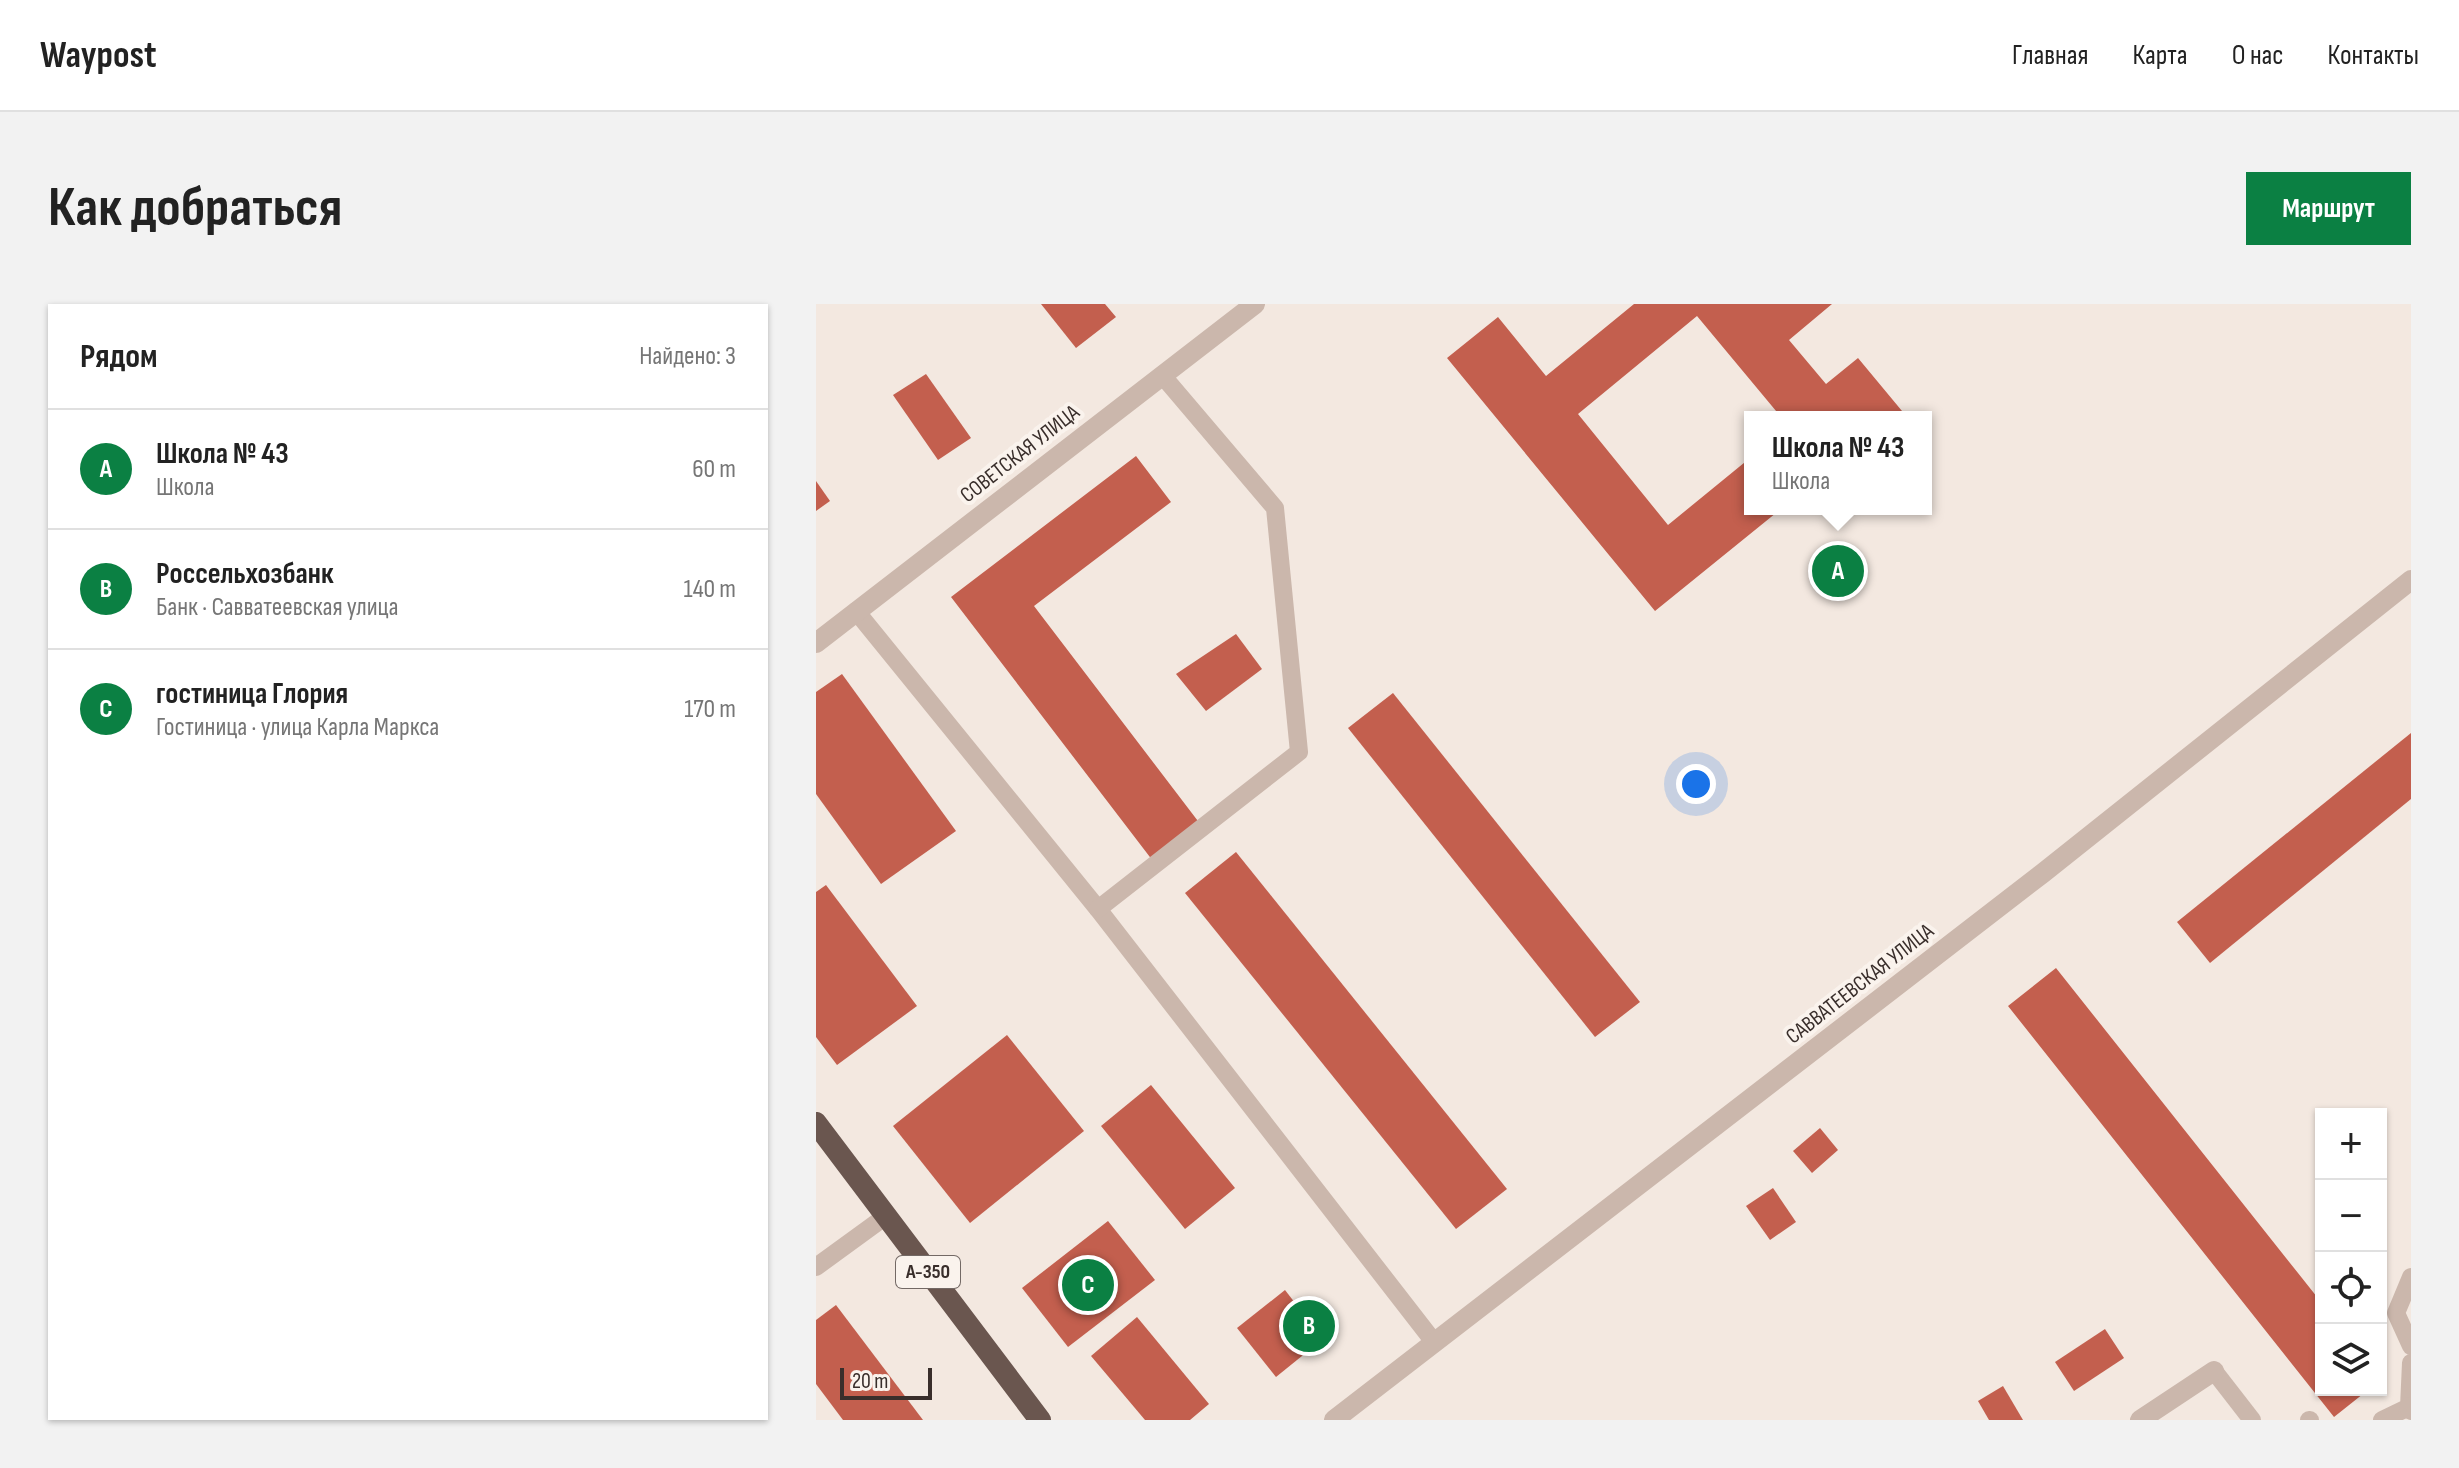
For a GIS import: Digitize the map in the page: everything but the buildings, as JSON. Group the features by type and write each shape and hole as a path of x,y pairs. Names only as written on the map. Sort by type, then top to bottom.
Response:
{"highway":[{"name":"А-350","path":"816,1123 1040,1420"}],"street":[{"name":"СОВЕТСКАЯ УЛИЦА","path":"816,643 1255,304"},
{"name":"САВВАТЕЕВСКАЯ УЛИЦА","path":"1334,1420 2043,873 2411,580"},
{"path":"2140,1420 2214,1371"}],"lane":[{"path":"1098,909 1299,752 1275,508 1162,375"},
{"path":"856,611 1098,909 1434,1342"},
{"path":"816,1267 886,1216"},
{"path":"2411,1277 2396,1313 2411,1346"},
{"path":"2382,1420 2410,1409 2411,1363"},
{"path":"2214,1371 2252,1420"}],"place":[{"name":"Школа № 43","path":"1838,571"},
{"name":"гостиница Глория","path":"1088,1285"},
{"name":"Россельхозбанк","path":"1309,1326"}]}
